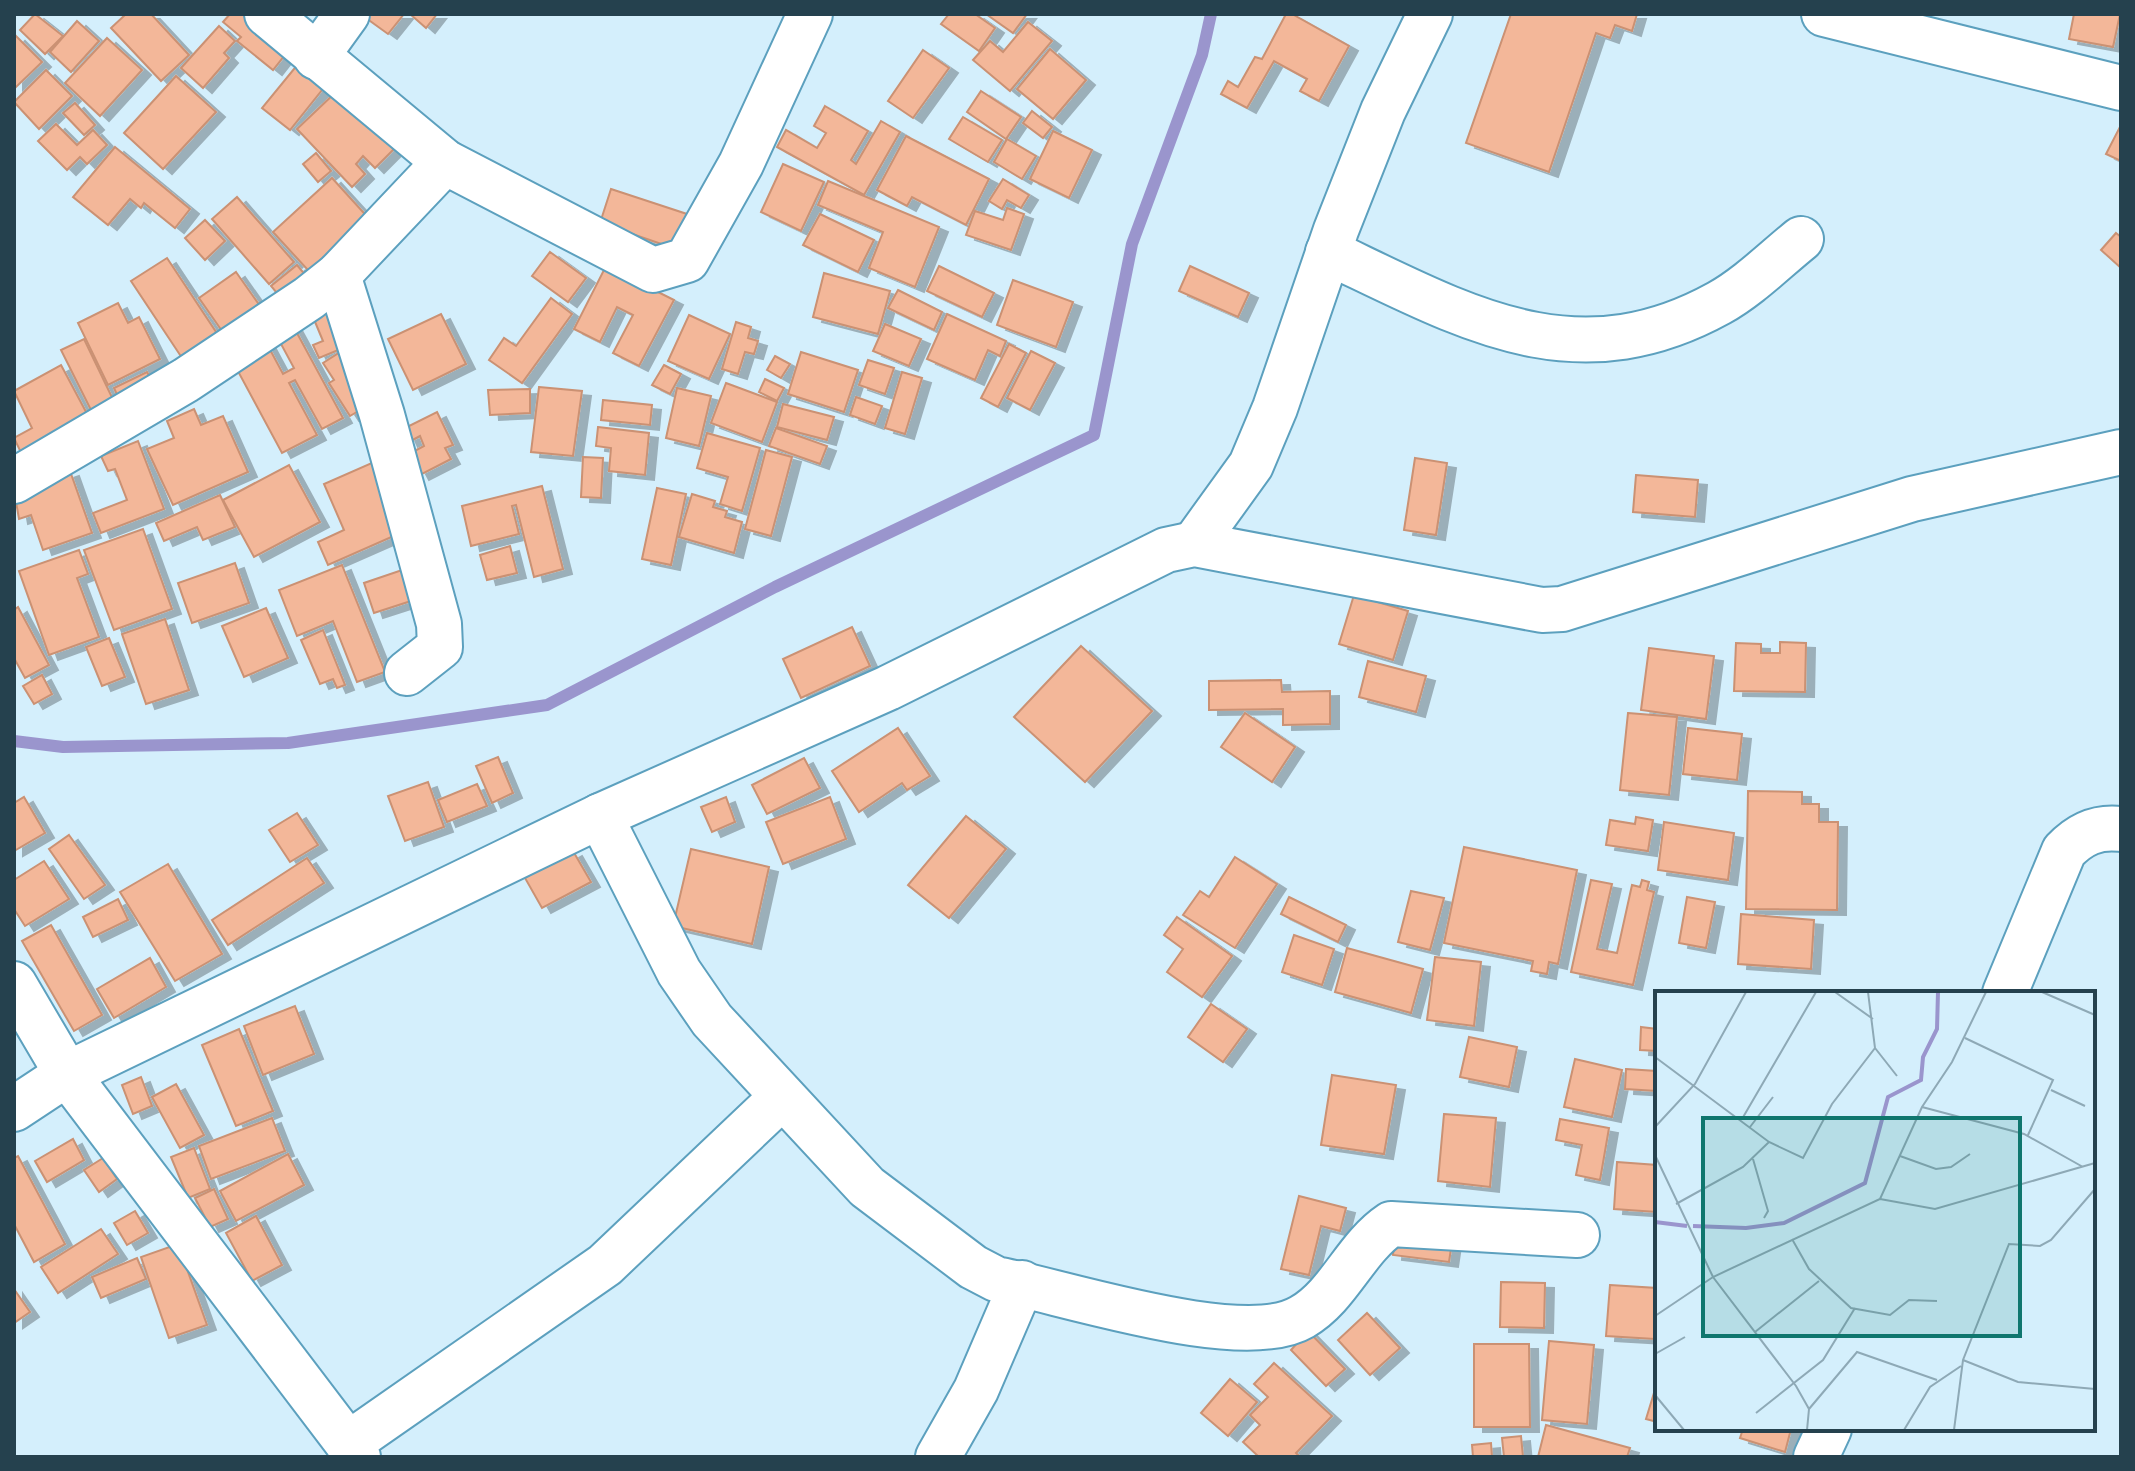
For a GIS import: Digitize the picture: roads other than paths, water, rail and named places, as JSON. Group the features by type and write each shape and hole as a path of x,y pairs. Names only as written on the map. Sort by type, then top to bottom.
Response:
{"street":[{"path":"267,14 445,162 653,270 687,260 741,164 810,14"},
{"path":"316,57 347,14"},
{"path":"1194,544 1251,465 1275,408 1328,252 1383,111 1430,14"},
{"path":"1824,14 2121,88"},
{"path":"14,481 186,380 338,275 445,162"},
{"path":"1328,252 1442,306 1536,336 1571,342 1642,336 1674,326 1723,301 1801,239"},
{"path":"338,275 382,415 439,624 440,647 407,673"},
{"path":"14,1109 67,1074 600,816 888,688 1166,550 1194,544 1542,610 1562,609 1912,499 2121,452"},
{"path":"600,816 696,1001 867,1187 973,1267 996,1279 1161,1317 1228,1328 1260,1328 1285,1325 1304,1317 1370,1241 1391,1224 1577,1235"},
{"path":"2006,991 2064,851 2076,839 2103,827 2121,829"},
{"path":"14,984 67,1074 353,1450 605,1265 782,1097"},
{"path":"938,1457 976,1390 1022,1283"},
{"path":"1816,1457 1828,1431"}],"waterway":[{"path":"14,741 63,747 288,743 547,705 775,587 1094,435 1132,244 1202,55 1211,14"}]}
